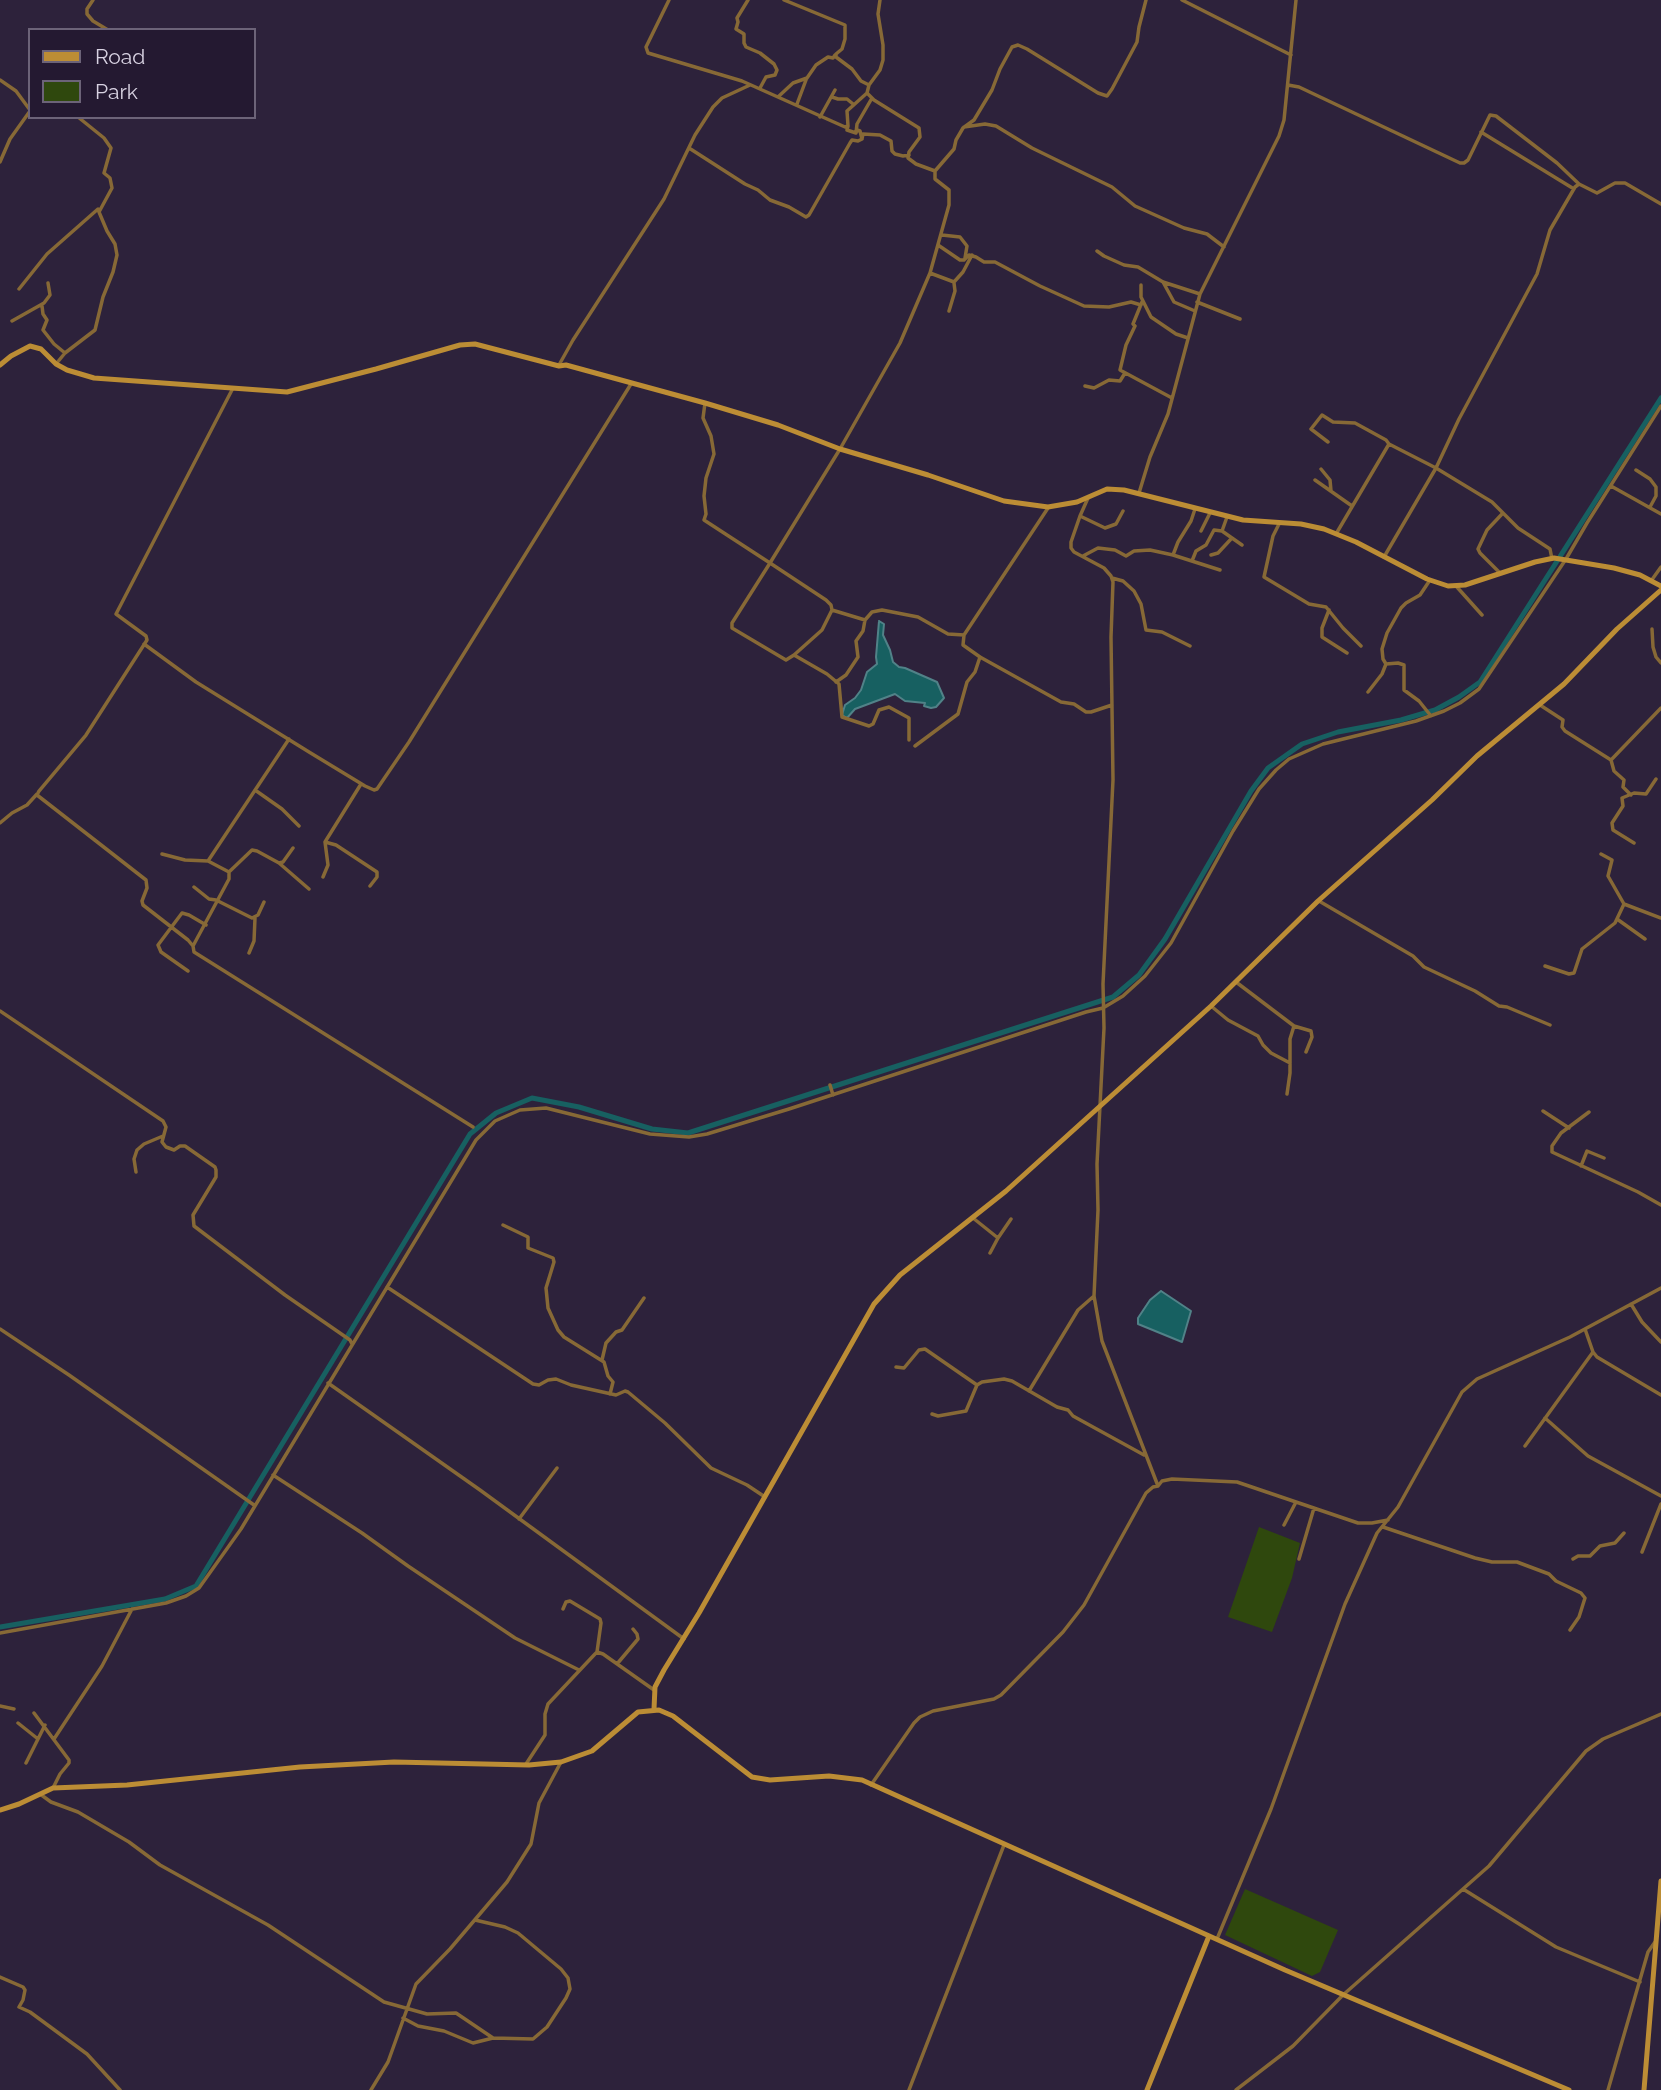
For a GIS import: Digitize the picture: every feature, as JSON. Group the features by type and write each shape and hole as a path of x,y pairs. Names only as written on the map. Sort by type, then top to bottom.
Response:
{"street":[{"path":"93,0 87,14 105,28"},
{"path":"669,0 646,47 648,53 760,88 820,117 845,127 848,125"},
{"path":"748,0 738,15 736,29 744,34 746,47 760,53 774,64 777,70 775,75 766,77 760,88"},
{"path":"784,0 844,24 845,29 842,49 833,58 828,57 816,65 807,78 797,104"},
{"path":"862,139 860,131 857,130 856,133 847,130 846,114 853,104 865,97 883,60 878,15 880,0"},
{"path":"934,172 954,149 963,128 974,120 1014,46 1027,49 1107,96 1118,80 1138,37 1146,0"},
{"path":"1182,0 1291,55"},
{"path":"1139,494 1165,421 1200,294 1279,136 1284,120 1296,0"},
{"path":"836,54 861,81 869,85"},
{"path":"779,96 793,83 807,78"},
{"path":"0,80 16,91 28,107"},
{"path":"1288,82 1460,163 1468,160 1490,116 1496,116 1557,163 1579,184 1597,193 1615,183 1625,183 1661,204"},
{"path":"559,366 664,199 700,127 716,103 746,83"},
{"path":"820,117 835,90"},
{"path":"867,93 919,128 920,137 908,158 934,172"},
{"path":"832,97 847,99 853,104"},
{"path":"856,133 857,124 872,98"},
{"path":"0,162 10,139 28,113"},
{"path":"19,289 47,254 100,208 111,188 110,178 104,173 111,148 80,119"},
{"path":"963,128 985,124 996,126 1032,148 1112,187 1135,206 1184,228 1206,234 1224,247"},
{"path":"1482,132 1574,189"},
{"path":"862,139 863,134 878,135 891,141 895,154 909,155"},
{"path":"689,148 770,200 806,217 852,140 862,139"},
{"path":"705,403 703,418 711,436 714,454 706,478 704,520 770,563 826,600 831,605 832,610 822,630 794,655 784,660 732,628 732,623 770,563 840,449 900,343 930,273 949,205 950,194 947,187 936,179 934,172"},
{"path":"1384,556 1436,468 1455,426 1537,274 1550,230 1579,184"},
{"path":"56,364 65,353 95,330 115,264 115,244 102,220 100,208"},
{"path":"942,235 961,237 967,246 964,260"},
{"path":"938,245 964,260"},
{"path":"1097,251 1124,265 1140,268 1163,282 1200,294"},
{"path":"964,260 972,255"},
{"path":"954,282 972,255"},
{"path":"972,255 982,261 995,261 1084,306 1109,307 1131,302 1142,303"},
{"path":"930,273 954,282"},
{"path":"949,311 956,291 954,282"},
{"path":"1163,282 1174,302 1195,311"},
{"path":"12,321 42,306 50,295 48,283"},
{"path":"1142,285 1142,303 1154,320 1175,334 1188,338"},
{"path":"1198,302 1240,319"},
{"path":"1142,303 1120,368 1172,398"},
{"path":"42,306 47,320 42,329 65,353"},
{"path":"0,365 30,346 41,349 56,364 74,373 94,378 287,392 464,344 482,345 705,403 1004,501 1048,506 1077,502 1112,488 1227,517 1311,526 1336,534 1441,584 1457,586 1553,559 1564,559 1627,571 1661,588 1564,684 1477,756 1432,800 1318,901 1211,1006 973,1218 900,1275 874,1304 664,1670 654,1690 654,1709"},
{"path":"1086,386 1094,388 1109,380 1120,381 1125,373"},
{"path":"144,644 197,682 374,790 380,786 632,382"},
{"path":"0,823 27,805 86,735 147,640 148,637 116,614 233,388"},
{"path":"0,1633 166,1603 186,1597 200,1588 255,1506 351,1342 476,1140 491,1124 503,1117 520,1110 546,1108 650,1135 689,1136 728,1128 832,1090 1103,1006 1123,996 1142,979 1171,943 1252,799 1276,770 1296,755 1323,744 1431,716 1460,703 1479,689 1661,406"},
{"path":"1328,443 1311,429 1322,415 1333,422 1355,423 1492,502 1518,528 1550,549 1553,559"},
{"path":"1336,534 1389,444"},
{"path":"1321,469 1330,480 1331,491"},
{"path":"1636,470 1656,486 1656,496 1650,507"},
{"path":"1315,480 1352,506"},
{"path":"1610,485 1661,514"},
{"path":"1088,498 1071,545 1073,550 1104,568 1112,578 1123,581 1134,591 1141,604 1146,630 1163,632 1190,646"},
{"path":"1048,506 964,635 964,647 1060,702 1074,704 1086,712 1112,705"},
{"path":"1174,555 1195,509"},
{"path":"1080,516 1105,528 1116,524 1123,511"},
{"path":"1201,531 1210,513"},
{"path":"1500,573 1478,549 1487,530 1502,514"},
{"path":"1222,531 1227,517"},
{"path":"1279,524 1273,536 1264,577 1309,604 1324,606 1361,646"},
{"path":"1192,561 1196,551 1206,545 1213,530 1222,531 1242,545"},
{"path":"1211,555 1218,553 1231,539"},
{"path":"1083,556 1102,547 1122,552 1126,556 1142,550 1174,555 1220,570"},
{"path":"1651,581 1661,567"},
{"path":"1112,578 1113,780 1094,1296 1102,1341 1158,1486"},
{"path":"1386,664 1383,659 1383,644 1390,628 1401,608 1420,595 1430,580"},
{"path":"1457,586 1482,615"},
{"path":"832,610 864,620"},
{"path":"836,682 846,675 858,657 856,641 863,631 864,620 872,612 882,610 918,617 948,634 964,635"},
{"path":"1329,610 1322,628 1322,638 1347,653"},
{"path":"1652,629 1653,648 1661,663"},
{"path":"794,655 839,684 842,717 869,726 873,724 879,710 889,706 909,718 909,740"},
{"path":"915,746 958,714 967,682 975,672 980,657"},
{"path":"1386,664 1404,665 1404,690 1423,705 1431,716"},
{"path":"1368,692 1386,664"},
{"path":"1539,705 1563,720 1562,727 1565,731 1611,760 1614,771 1625,780 1623,787 1631,795"},
{"path":"1611,760 1661,708"},
{"path":"208,861 289,739"},
{"path":"1634,843 1613,830 1612,826 1623,806 1622,798 1634,793 1646,794 1656,779"},
{"path":"323,877 328,865 325,842 361,784"},
{"path":"255,790 282,809 299,826"},
{"path":"37,794 146,880 143,905 193,946"},
{"path":"325,842 336,845 377,872 377,877 370,886"},
{"path":"279,863 283,862 293,848"},
{"path":"309,890 279,863 252,850 229,872 229,879 193,946 194,952 473,1127"},
{"path":"162,854 186,860 208,861 229,872"},
{"path":"1601,854 1612,860 1608,876 1624,904 1661,918"},
{"path":"194,887 206,898 216,900 248,917 255,917"},
{"path":"1318,901 1413,956 1424,967 1475,991 1499,1006 1550,1025"},
{"path":"249,953 254,941 255,917 264,902"},
{"path":"1545,966 1569,974 1574,972 1582,949 1611,927 1624,904"},
{"path":"188,971 158,949 160,941 182,914 206,925"},
{"path":"1617,919 1645,939"},
{"path":"1238,980 1294,1026 1311,1031 1312,1037 1306,1052"},
{"path":"1211,1006 1228,1020 1258,1036 1271,1053 1290,1063"},
{"path":"0,1011 163,1121 166,1127 162,1142 166,1147 174,1150 185,1146 216,1170 213,1182 193,1215 194,1226 351,1342"},
{"path":"1287,1094 1290,1039 1294,1026"},
{"path":"1543,1111 1569,1128"},
{"path":"1589,1112 1561,1133 1551,1150 1557,1156 1643,1194 1661,1205"},
{"path":"136,1171 136,1150 163,1136"},
{"path":"1581,1166 1587,1151 1604,1158"},
{"path":"973,1218 998,1238"},
{"path":"990,1253 1010,1219"},
{"path":"503,1224 528,1237 528,1248 553,1258 545,1296 558,1330 577,1346 602,1360"},
{"path":"387,1287 533,1384 539,1385 556,1379 615,1395 628,1392 665,1423 711,1468 765,1497"},
{"path":"1217,1940 1270,1809 1345,1604 1377,1533 1390,1519 1466,1386 1585,1329 1661,1288"},
{"path":"1029,1391 1079,1310 1094,1296"},
{"path":"610,1394 613,1382 602,1360 606,1343 616,1332 622,1330 644,1298"},
{"path":"1631,1304 1642,1322 1661,1342"},
{"path":"0,1329 255,1506"},
{"path":"1585,1329 1593,1352 1608,1364 1661,1395"},
{"path":"896,1367 904,1368 919,1350 925,1349 977,1385"},
{"path":"1525,1446 1593,1352"},
{"path":"932,1415 944,1416 966,1410 977,1385 1004,1379 1068,1410 1073,1416 1140,1451 1146,1457"},
{"path":"328,1383 684,1639"},
{"path":"1545,1418 1588,1456 1661,1496"},
{"path":"519,1519 557,1468"},
{"path":"273,1475 515,1638 579,1670"},
{"path":"872,1784 920,1717 933,1711 994,1699 1063,1632 1084,1605 1146,1493 1158,1486 1162,1480 1231,1481 1358,1524 1390,1519"},
{"path":"1284,1525 1296,1502"},
{"path":"1642,1552 1661,1504"},
{"path":"1299,1559 1314,1508"},
{"path":"1382,1527 1488,1561 1522,1563 1549,1574 1556,1581 1584,1595 1585,1601 1570,1630"},
{"path":"1573,1559 1590,1556 1600,1546 1615,1543 1624,1533"},
{"path":"525,1765 545,1735 548,1704 597,1652 600,1619 570,1601 566,1602 563,1609"},
{"path":"54,1739 102,1666 132,1609"},
{"path":"617,1664 638,1639 638,1634 633,1629"},
{"path":"597,1652 654,1690"},
{"path":"0,1706 14,1709"},
{"path":"0,1810 53,1788 127,1784 300,1767 394,1762 525,1765 561,1762 592,1751 638,1712 654,1709 673,1716 752,1777 770,1780 829,1776 862,1780 1217,1940 1569,2090"},
{"path":"34,1713 67,1756 69,1763 53,1788"},
{"path":"1236,2090 1293,2046 1343,1995 1489,1866 1586,1752 1603,1739 1661,1714"},
{"path":"18,1723 38,1739"},
{"path":"26,1763 45,1726"},
{"path":"371,2090 388,2062 419,1978 450,1949 507,1882 531,1843 539,1803 561,1762"},
{"path":"40,1794 51,1802 78,1812 174,1873 268,1925 384,2002 427,2014 456,2013 493,2038"},
{"path":"909,2090 1004,1845"},
{"path":"1644,2090 1661,1881"},
{"path":"1463,1889 1556,1947 1640,1982"},
{"path":"403,2018 418,2026 444,2031 473,2043 493,2038 533,2039 540,2034 566,1998 570,1983 561,1969 526,1938 511,1929 475,1920"},
{"path":"1147,2090 1209,1936"},
{"path":"1608,2090 1650,1949 1656,1941"},
{"path":"0,1977 25,1990 19,2007 30,2012 87,2054 120,2090"}],"green space":[{"path":"1259,1527 1300,1543 1292,1578 1272,1632 1228,1617"},
{"path":"1245,1889 1338,1930 1320,1972 1312,1976 1225,1935"}],"shaded area":[{"path":"879,621 884,624 883,635 893,662 937,682 944,698 936,707 905,701 895,694 855,709 847,718 842,715 845,705 861,690 867,672 877,664"},
{"path":"1161,1291 1191,1311 1182,1342 1138,1324 1138,1318 1150,1300"}],"waterway":[{"path":"0,1627 165,1599 196,1586 470,1134 496,1113 532,1098 579,1107 652,1129 688,1133 1113,997 1139,975 1165,939 1251,791 1268,768 1302,744 1338,732 1401,720 1435,710 1480,682 1661,398"}]}
